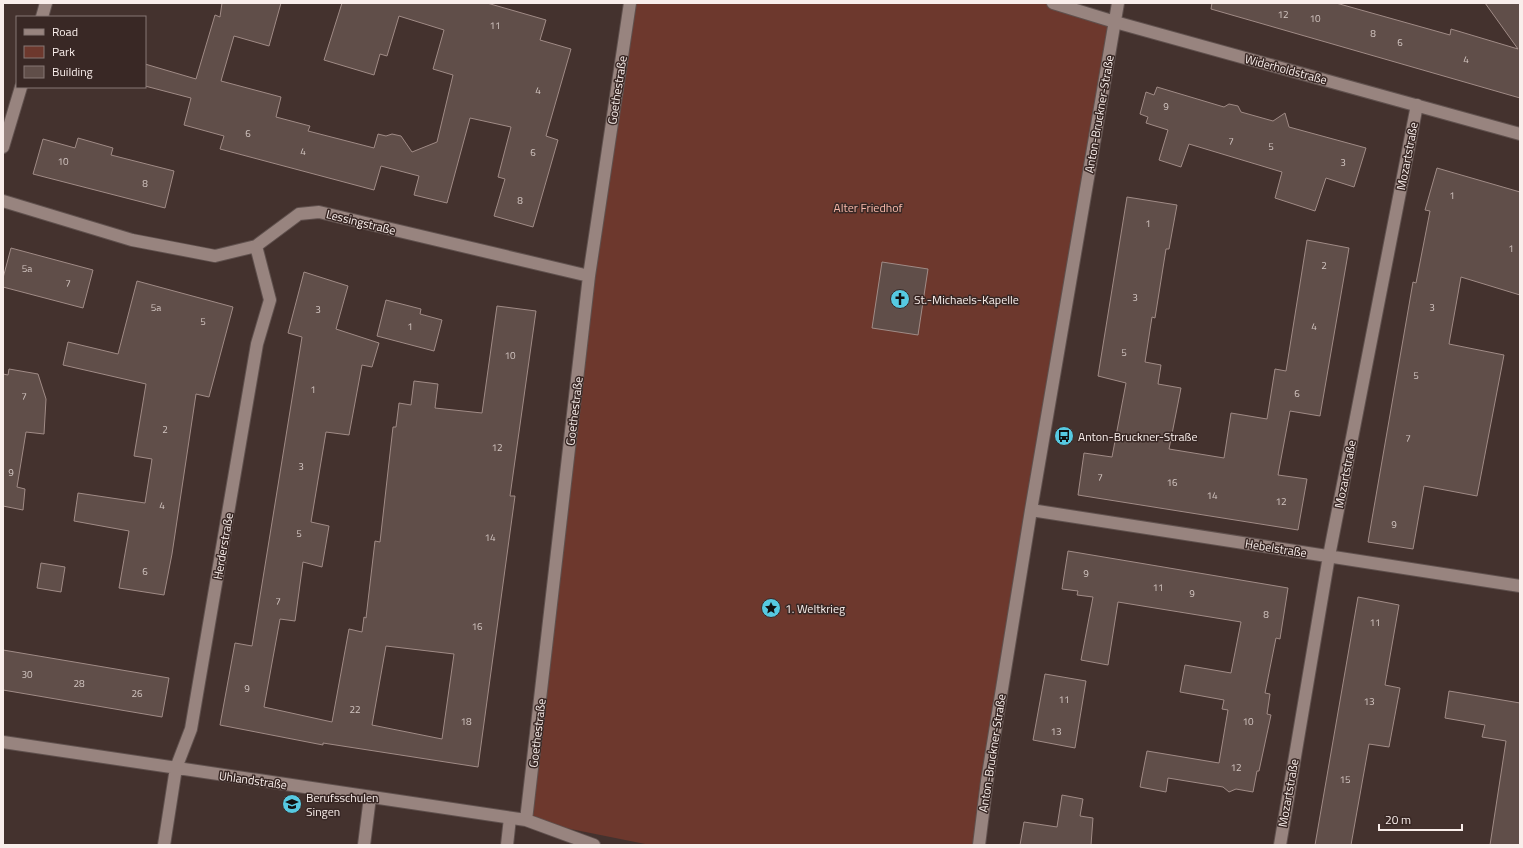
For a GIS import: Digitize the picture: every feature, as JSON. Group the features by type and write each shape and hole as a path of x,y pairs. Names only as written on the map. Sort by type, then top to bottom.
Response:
{"street":[{"path":"42,16 46,3"},
{"name":"Goethestraße","path":"526,820 589,276 630,3"},
{"name":"Widerholdstraße","path":"1052,3 1115,22 1520,134"},
{"name":"Anton-Bruckner-Straße","path":"979,845 989,768 1031,510 1118,3"},
{"path":"3,147 21,88"},
{"name":"Mozartstraße","path":"1280,845 1329,556 1417,105"},
{"name":"Lessingstraße","path":"3,201 132,240 215,256 256,246 299,214 320,212 589,276"},
{"name":"Herderstraße","path":"164,845 176,768 191,729 257,344 270,300 256,246"},
{"name":"Hebelstraße","path":"1031,510 1520,586"},
{"name":"Uhlandstraße","path":"3,742 526,820 594,845"},
{"path":"364,845 370,797"},
{"path":"507,845 510,818"}],"green space":[{"name":"Alter Friedhof","path":"630,3 1053,3 1115,22 979,845 650,845 526,820 589,276"}],"building":[{"path":"222,3 281,3 269,46 234,36 221,81 281,97 276,117 310,126 308,131 374,148 378,134 386,136 392,134 401,136 412,152 437,142 453,75 433,69 444,30 399,16 387,56 380,54 374,75 324,60 342,3 487,3 546,20 540,40 571,49 546,136 558,140 533,227 494,216 505,179 498,177 511,127 470,118 447,203 414,195 419,176 381,166 374,190 220,149 224,136 184,125 191,98 146,86 146,64 196,79 215,15 220,17"},
{"path":"1212,3 1336,3 1450,35 1451,29 1518,49 1485,3 1520,3 1520,98 1211,9"},
{"path":"1157,87 1224,107 1229,104 1238,106 1241,112 1273,121 1285,113 1289,127 1366,148 1354,187 1326,178 1315,211 1275,198 1282,172 1189,144 1181,167 1159,160 1168,130 1146,123 1148,117 1140,114 1146,92 1154,95"},
{"path":"78,138 113,148 111,155 174,171 165,208 33,174 43,139 75,148"},
{"path":"1437,168 1520,192 1520,295 1461,277 1449,344 1504,355 1477,496 1424,486 1413,549 1368,542 1413,282 1416,283 1430,211 1425,210"},
{"path":"1127,197 1177,205 1169,249 1166,249 1155,318 1152,317 1145,362 1161,365 1158,384 1181,388 1169,449 1224,458 1231,413 1267,419 1275,369 1286,371 1307,240 1349,248 1320,416 1290,411 1278,475 1307,479 1298,530 1078,495 1084,453 1112,457 1126,383 1098,376"},
{"path":"11,248 93,270 83,308 3,287 3,278"},
{"name":"St.-Michaels-Kapelle","path":"882,262 928,269 918,335 872,328"},
{"path":"304,272 348,286 336,329 379,343 372,367 362,365 349,435 326,432 311,522 329,526 322,567 303,562 295,621 280,619 264,707 332,722 349,629 362,632 364,617 366,618 375,541 380,542 393,427 396,427 399,403 411,405 414,381 438,384 435,408 482,413 497,306 536,311 510,496 515,496 478,767 323,743 323,745 220,725 235,643 252,646 302,337 288,333","holes":["386,646 454,654 442,739 372,725"]},
{"path":"137,281 233,307 209,397 196,394 172,554 164,595 119,588 129,531 74,521 78,493 145,503 152,459 134,456 146,384 63,365 68,342 118,354"},
{"path":"386,300 421,309 420,314 442,320 434,351 377,336"},
{"path":"9,369 38,374 46,399 44,434 26,432 17,487 25,489 23,510 3,506 3,374 8,375"},
{"path":"1068,551 1288,588 1280,639 1276,638 1265,693 1270,694 1267,714 1271,715 1253,792 1236,789 1229,792 1223,787 1168,778 1166,792 1140,787 1147,751 1219,763 1228,710 1222,709 1224,700 1180,692 1185,665 1231,673 1241,622 1118,602 1108,665 1081,660 1093,597 1077,595 1078,591 1062,589"},
{"path":"41,563 65,567 61,592 37,588"},
{"path":"1358,597 1399,605 1385,685 1400,688 1389,747 1369,744 1351,845 1315,845"},
{"path":"3,650 169,678 162,717 3,690"},
{"path":"1045,674 1086,681 1075,748 1033,740"},
{"path":"1449,691 1520,703 1520,845 1490,845 1506,741 1482,737 1485,725 1445,718"},
{"path":"1062,795 1083,799 1080,816 1093,818 1091,845 1020,845 1024,822 1057,827"}],"place":[{"name":"St.-Michaels-Kapelle","path":"900,299"},
{"name":"Anton-Bruckner-Straße","path":"1064,436"},
{"name":"1. Weltkrieg","path":"771,608"},
{"name":"Berufsschulen Singen","path":"292,804"}]}
